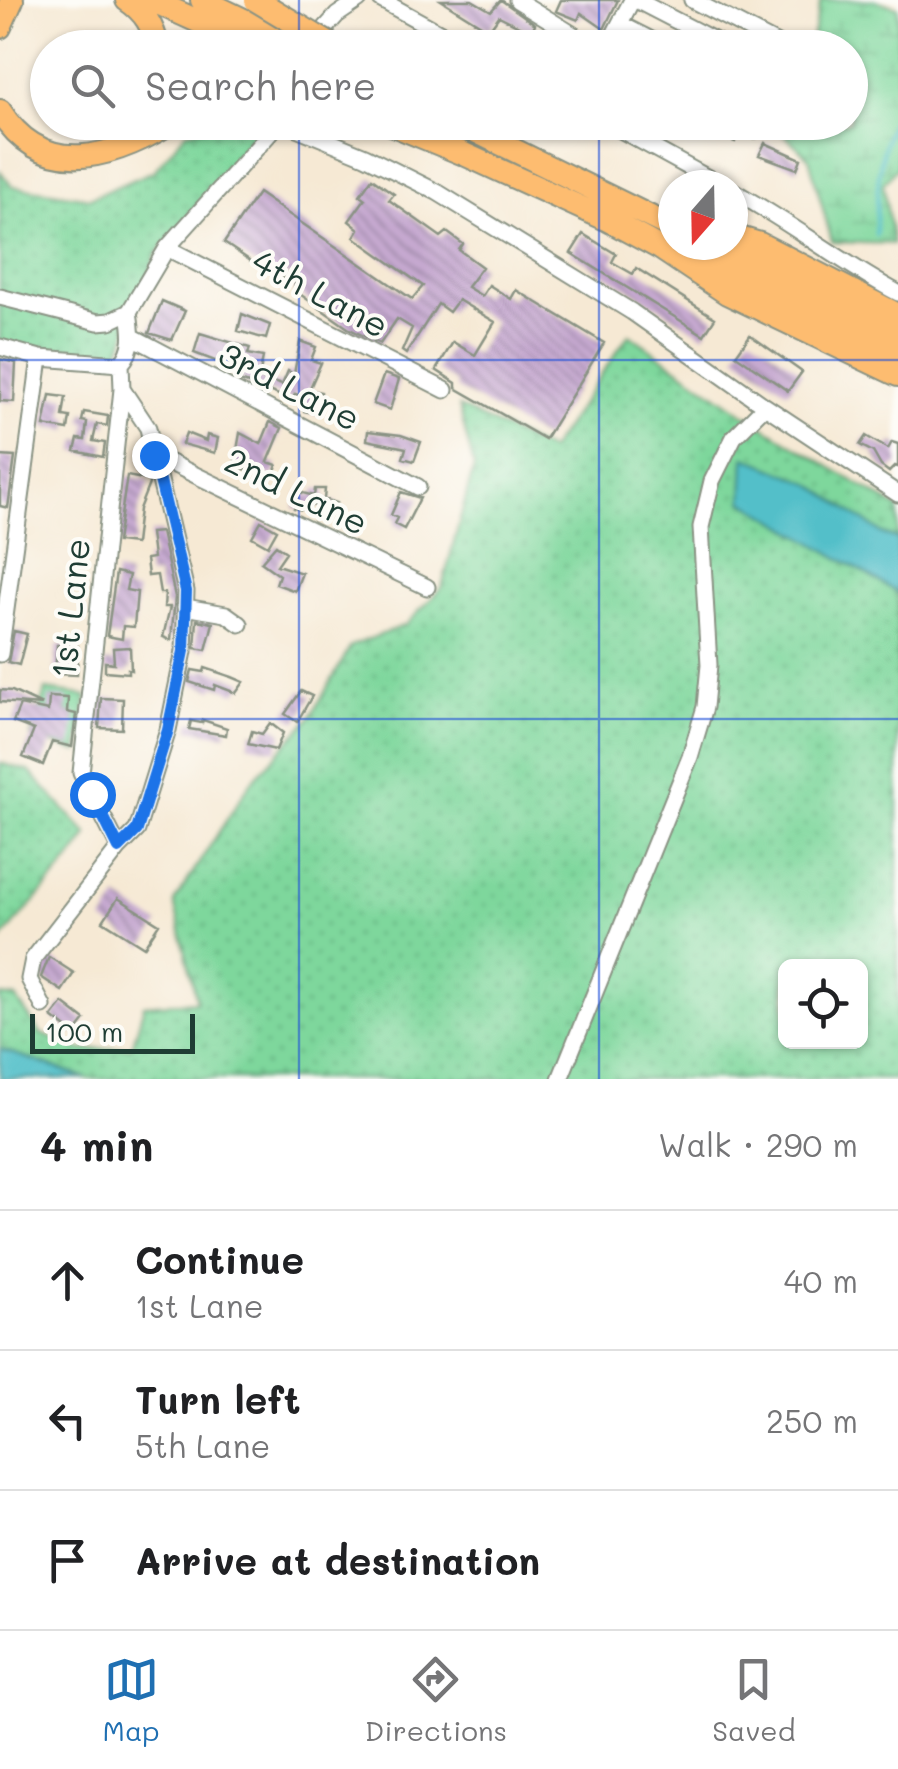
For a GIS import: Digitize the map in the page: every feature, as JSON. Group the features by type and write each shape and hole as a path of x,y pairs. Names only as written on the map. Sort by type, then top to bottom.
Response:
{"highway":[{"path":"0,27 12,0"},
{"path":"127,0 142,10 151,30"},
{"path":"151,0 217,30"},
{"path":"202,0 267,30"},
{"path":"256,0 306,30"},
{"path":"0,90 6,104 30,129"},
{"path":"0,111 10,128 33,146 64,156 96,156 138,140"},
{"path":"50,140 67,144 104,140"},
{"path":"430,140 608,220 660,248 727,293 898,375"},
{"path":"459,140 658,227"},
{"path":"492,140 658,226"},
{"path":"514,140 658,225"},
{"path":"748,232 898,304"},
{"path":"748,239 898,315"},
{"path":"748,251 898,326"},
{"path":"692,260 898,367"},
{"path":"721,260 898,357"},
{"path":"734,260 898,346"},
{"path":"744,260 898,336"}],"street":[{"path":"321,30 359,0"},
{"path":"381,0 435,30"},
{"path":"517,0 566,30"},
{"path":"616,30 634,0 694,30"},
{"path":"692,0 750,30"},
{"path":"620,24 632,30"},
{"path":"0,298 98,322 129,312 167,248 265,140"},
{"path":"325,140 437,192 632,312 898,494"},
{"path":"639,140 694,170"},
{"path":"748,200 840,261 898,293"},
{"name":"4th Lane","path":"167,248 445,390"},
{"path":"0,347 40,358 121,364 133,337 129,312"},
{"name":"3rd Lane","path":"133,337 418,487"},
{"path":"0,654 40,358"},
{"name":"1st Lane","path":"119,848 82,773 122,388 121,364"},
{"path":"43,1006 28,979 33,959 137,830 168,730 184,651 186,591 148,428 122,388"},
{"path":"560,1079 690,757 705,707 709,665 701,527 712,481 734,438 765,406"},
{"name":"2nd Lane","path":"154,455 427,587"},
{"path":"186,607 226,614 240,624"}],"green space":[{"path":"821,0 873,0 898,7 898,167 883,184 893,244 832,242 809,158 790,140 868,140 868,30 814,30"},
{"path":"179,140 249,140 156,255 116,360 38,353 0,342 0,171 12,186 90,198 154,171"},
{"path":"629,334 759,424 898,508 898,1079 86,1079 0,1049 0,996 16,998 41,1034 81,1050 132,1047 144,1005 197,1001 174,902 251,782 310,718 351,646 406,625 442,587 474,467 459,407 549,451"},
{"path":"46,690 87,696 78,752 31,736"},
{"path":"0,763 29,771 88,835 0,942"}],"water":[{"path":"745,457 810,483 883,534 898,539 898,593 743,501"},
{"path":"0,1049 86,1078 0,1079"}],"building":[{"path":"441,0 472,0 491,11 501,0 535,24 527,30 499,16 489,30"},
{"path":"561,0 618,0 604,29 581,13 578,20 556,11"},
{"path":"765,143 801,159 797,169 759,155"},
{"path":"372,178 394,194 389,200 441,237 447,232 463,244 459,250 482,267 467,287 482,296 489,285 511,299 516,290 604,343 545,439 456,388 456,383 436,370 453,342 475,355 495,322 458,300 449,312 438,304 406,354 402,351 412,328 397,319 380,344 348,328 294,290 296,277 284,274 282,282 224,243 258,193 412,299 423,286 354,237 359,229 349,221 365,199 360,195"},
{"path":"583,234 616,254 612,262 633,274 636,268 715,318 704,335 571,253"},
{"path":"162,301 185,311 172,340 149,333"},
{"path":"242,314 270,325 266,339 238,331"},
{"path":"200,333 250,348 248,354 263,357 259,378 282,385 288,371 294,374 300,341 316,347 311,360 321,363 309,390 321,392 319,414 304,411 305,405 298,403 300,395 295,394 293,400 240,381 246,363 224,358 223,364 194,353"},
{"path":"750,335 802,372 788,391 736,355"},
{"path":"0,359 16,363 14,402 0,401"},
{"path":"384,374 399,379 390,410 373,404"},
{"path":"50,395 66,397 63,416 70,417 68,430 44,426"},
{"path":"84,412 108,416 107,426 97,424 93,441 105,443 103,457 75,451 78,439 85,440"},
{"path":"270,422 282,428 268,462 277,465 273,476 248,467 234,467 240,433 261,444"},
{"path":"368,431 421,442 414,461 403,458 406,448 367,440"},
{"path":"186,433 206,441 207,435 218,438 215,453 182,444"},
{"path":"866,436 888,449 892,442 898,444 898,467 889,472 881,466 873,452 860,445"},
{"path":"0,456 15,457 8,508 0,506"},
{"path":"127,476 148,480 149,484 139,509 135,544 117,542"},
{"path":"315,489 325,489 324,499 337,503 336,506 294,508 299,492 314,496"},
{"path":"401,492 420,498 404,529 394,524 397,518 391,515"},
{"path":"261,521 277,530 268,546 252,537"},
{"path":"161,532 175,597 171,640 163,637 170,607 164,607 165,593 160,593 157,575 148,576 146,559 153,558 150,533"},
{"path":"276,545 286,552 277,565 302,573 295,591 276,584 279,575 261,562"},
{"path":"116,572 129,575 126,590 137,592 134,627 123,626 122,639 107,636"},
{"path":"197,620 213,623 206,650 195,648"},
{"path":"14,631 27,634 19,665 8,662"},
{"path":"57,645 78,646 77,675 55,674"},
{"path":"130,647 128,673 105,671 105,662 114,663 113,648"},
{"path":"205,668 244,682 236,693 215,685 214,690 189,682 192,670 204,672"},
{"path":"0,690 12,691 42,705 0,702"},
{"path":"301,691 312,696 297,722 285,714"},
{"path":"49,697 68,698 67,712 76,714 72,747 52,742 43,765 23,757 34,730 13,722 20,705 48,711"},
{"path":"101,698 123,699 122,729 99,728"},
{"path":"203,720 227,728 226,735 189,729 191,721"},
{"path":"270,723 283,733 276,750 248,744 252,731 262,734"},
{"path":"118,898 159,924 144,947 103,921"},
{"path":"49,957 74,973 62,991 41,977"},
{"path":"63,1003 85,1020 74,1034 52,1017"}],"waterway":[{"path":"876,235 882,154 898,108"}],"route":[{"path":"92,794 119,848 137,830 168,730 184,651 186,591 154,455"}]}
